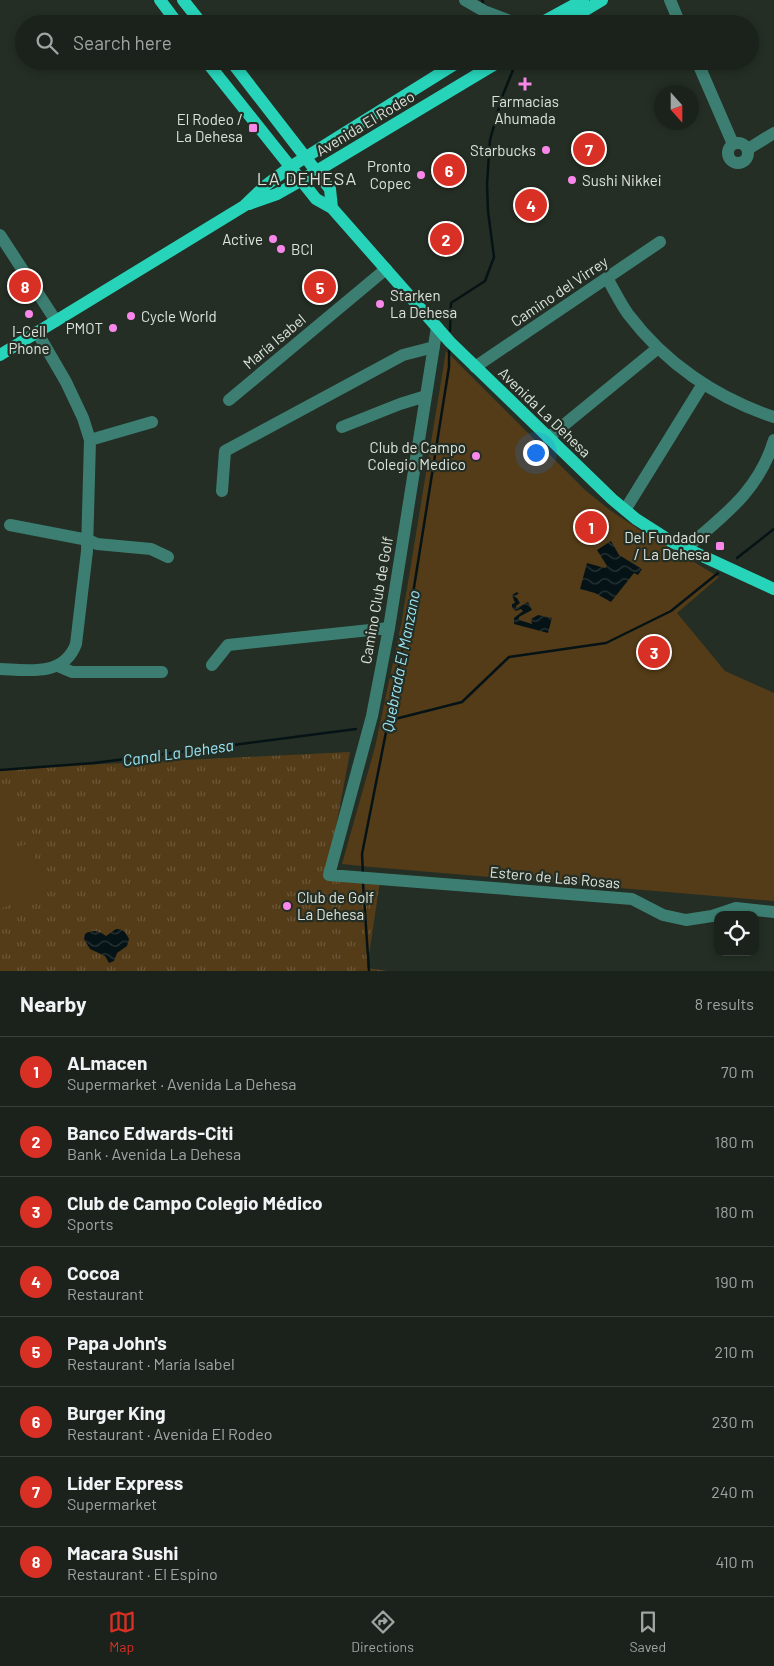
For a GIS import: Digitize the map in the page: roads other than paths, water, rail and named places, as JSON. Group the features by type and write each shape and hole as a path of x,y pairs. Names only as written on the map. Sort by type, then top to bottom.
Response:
{"main road":[{"path":"160,0 171,15"},
{"path":"183,0 195,15"},
{"path":"556,15 583,0"},
{"path":"577,15 602,0"},
{"name":"Avenida La Dehesa","path":"213,70 316,199 332,208 437,327 475,367 625,510 654,531 685,549 774,589"},
{"name":"Avenida La Dehesa","path":"238,70 330,189 332,208"},
{"name":"Avenida El Rodeo","path":"244,206 265,186 306,157 446,70"},
{"name":"Avenida El Rodeo","path":"0,355 244,206 278,194 485,70"},
{"path":"387,107 381,119 384,124 392,126"}],"street":[{"path":"465,0 496,15"},
{"path":"670,0 676,15"},
{"path":"484,10 487,15"},
{"path":"701,70 733,144"},
{"path":"748,149 774,133"},
{"path":"739,143 748,149 748,158 737,164 728,155 728,151 733,144 739,143"},
{"path":"0,235 56,321"},
{"name":"Camino del Virrey","path":"475,367 660,242"},
{"name":"María Isabel","path":"229,400 386,269"},
{"path":"607,278 627,313 658,348 703,384 745,406 774,416"},
{"name":"Camino Club de Golf","path":"329,875 372,716 389,628 437,327"},
{"path":"0,668 44,670 58,666 70,655 76,644 88,540 90,440 83,418 66,382 37,332"},
{"path":"222,491 225,451 403,355 434,347"},
{"path":"548,438 658,348"},
{"path":"625,510 703,384"},
{"path":"342,427 426,396"},
{"path":"90,440 152,422"},
{"path":"685,549 736,506 745,495 760,474 774,440"},
{"path":"10,525 88,540 97,544 151,549 168,557"},
{"path":"212,665 228,645 389,628"},
{"path":"58,666 72,672 162,672"},
{"name":"Estero de Las Rosas","path":"329,875 632,900 663,914 686,920 712,916 736,908 774,912"}],"water":[{"path":"611,541 619,555 642,569 638,575 634,573 611,602 595,593 580,589 587,563 605,568 607,566 597,550"},
{"path":"517,592 519,594 515,597 520,603 516,608 528,602 532,610 519,617 519,620 532,624 531,619 538,615 552,618 548,633 514,624 514,618 523,611 521,609 516,611 512,608 512,604 515,603 512,595"},
{"path":"116,929 124,931 129,939 127,946 117,953 114,961 109,963 105,956 90,949 84,939 85,934 96,931 106,936"}],"waterway":[{"name":"Quebrada El Manzano","path":"450,331 451,303 485,281 494,257 488,211 487,184 490,140 502,97 513,70"},
{"name":"Quebrada El Manzano","path":"363,875 362,854 412,600 449,367 449,351"},
{"name":"Canal La Dehesa","path":"737,558 774,529"},
{"name":"Canal La Dehesa","path":"395,719 462,702 509,657 606,643 671,611 718,573"},
{"name":"Canal La Dehesa","path":"0,770 94,763 356,729"},
{"name":"Quebrada El Manzano","path":"363,883 369,971"}],"place":[{"name":"Farmacias Ahumada","path":"525,84"},
{"name":"El Rodeo / La Dehesa","path":"253,128"},
{"name":"Lider Express","path":"589,149"},
{"name":"Starbucks","path":"546,150"},
{"name":"Burger King","path":"449,170"},
{"name":"Pronto Copec","path":"421,175"},
{"name":"Sushi Nikkei","path":"572,180"},
{"name":"Cocoa","path":"531,205"},
{"name":"Active","path":"273,239"},
{"name":"Banco Edwards-Citi","path":"446,239"},
{"name":"BCI","path":"281,249"},
{"name":"Macara Sushi","path":"25,286"},
{"name":"Papa John's","path":"320,287"},
{"name":"Starken La Dehesa","path":"380,304"},
{"name":"I-Cell Phone","path":"29,314"},
{"name":"Cycle World","path":"131,316"},
{"name":"PMOT","path":"113,328"},
{"name":"Club de Campo Colegio Medico","path":"476,456"},
{"name":"ALmacen","path":"591,527"},
{"name":"Del Fundador / La Dehesa","path":"720,546"},
{"name":"Club de Campo Colegio Médico","path":"654,652"},
{"name":"Club de Golf La Dehesa","path":"287,906"}],"district":[{"name":"LA DEHESA","path":"307,178"}]}
